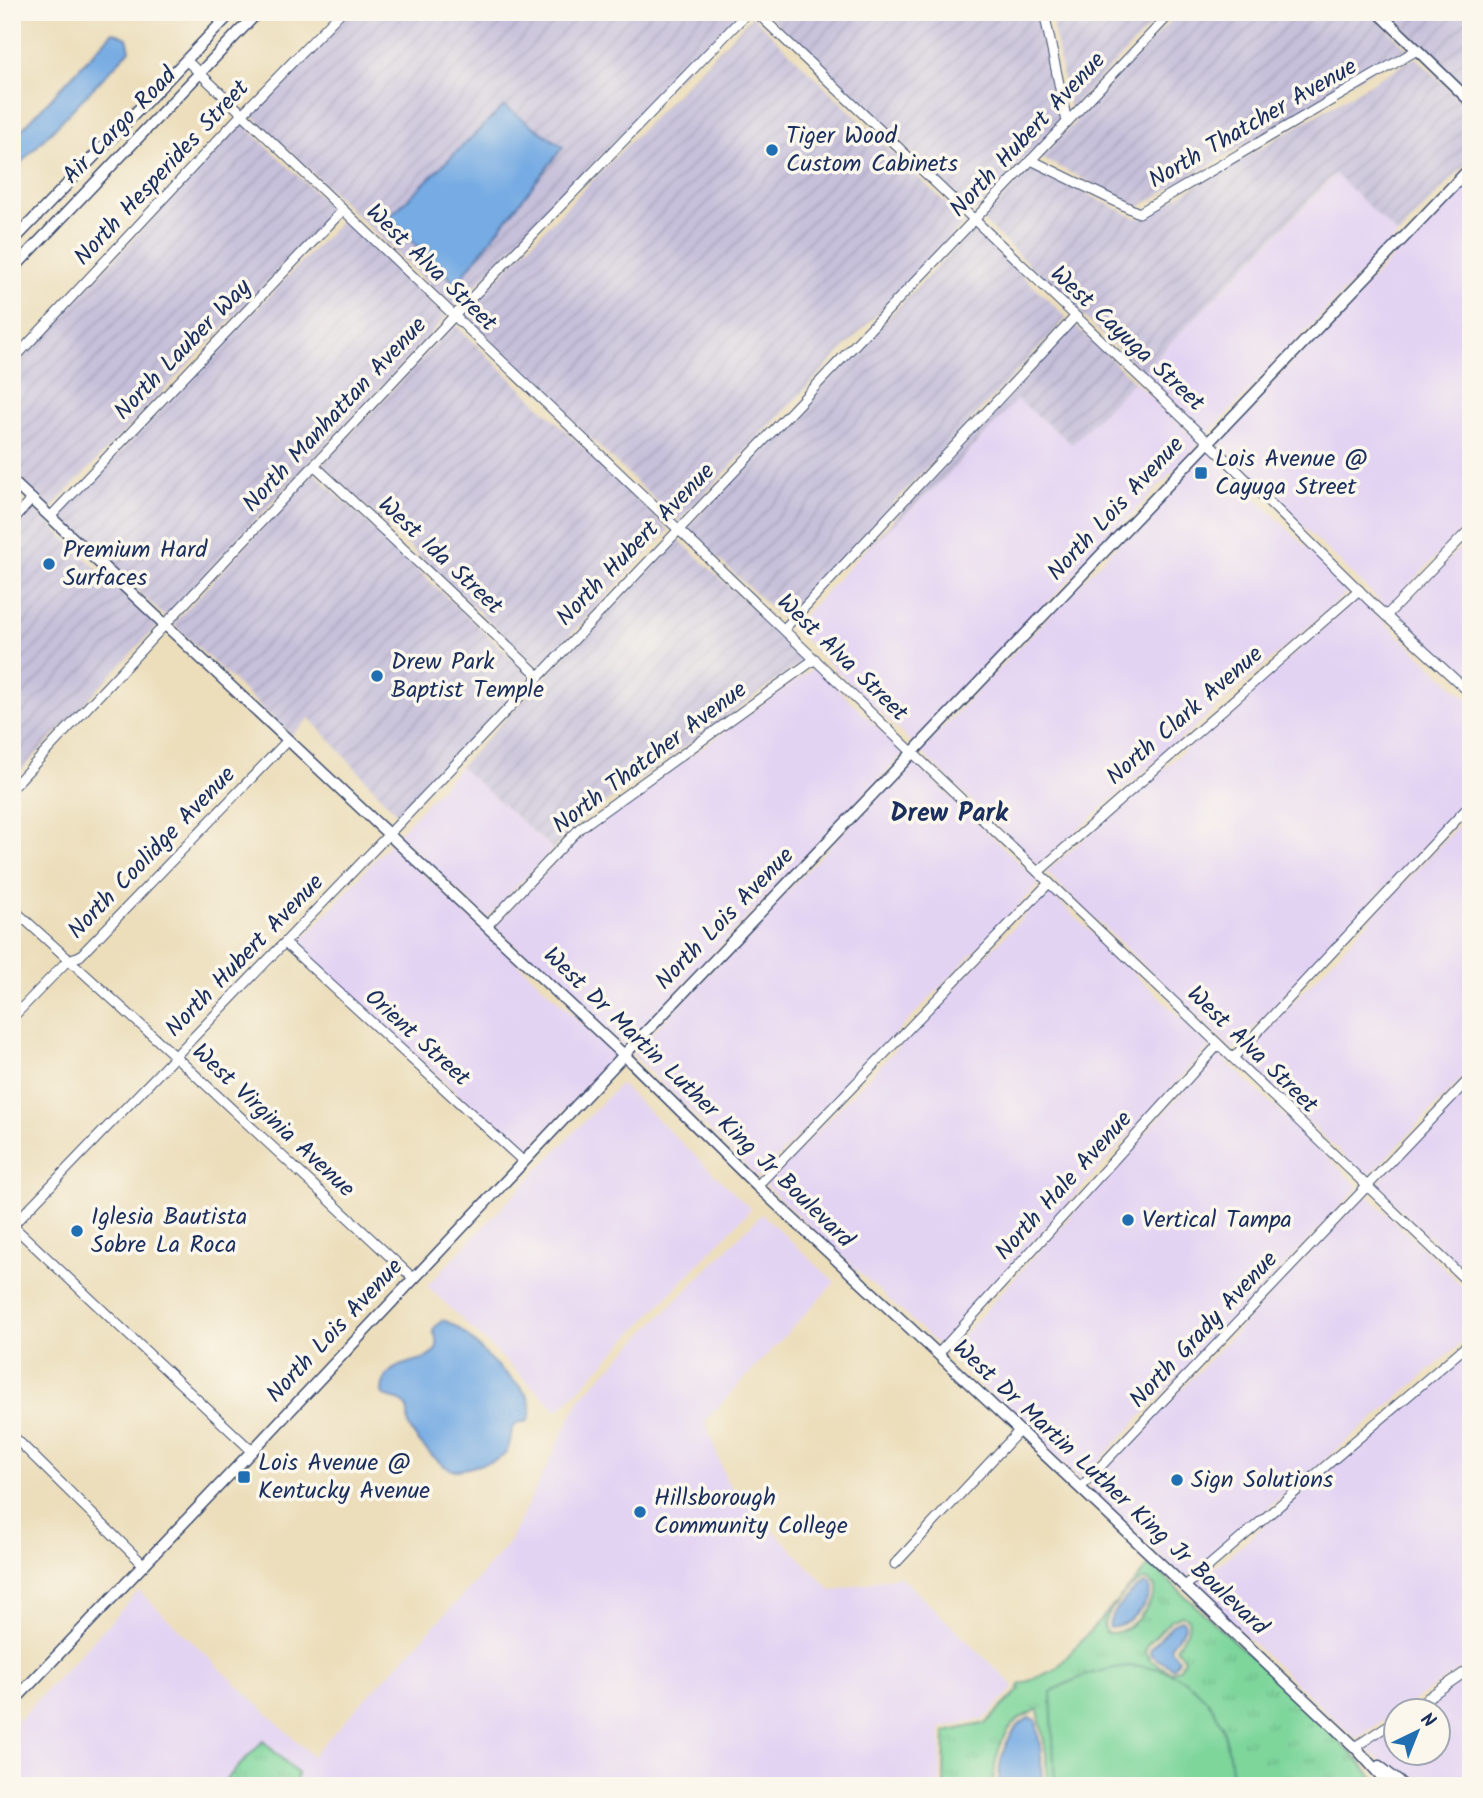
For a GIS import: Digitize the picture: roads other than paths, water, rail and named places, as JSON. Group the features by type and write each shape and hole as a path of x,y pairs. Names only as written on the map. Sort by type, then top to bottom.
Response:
{"street":[{"name":"Air Cargo Road","path":"12,242 232,12"},
{"name":"Air Cargo Road","path":"12,270 258,12"},
{"name":"North Hesperides Street","path":"12,361 341,12"},
{"name":"North Manhattan Avenue","path":"12,788 454,316 748,12"},
{"name":"West Cayuga Street","path":"756,12 1208,442 1386,616 1471,694"},
{"path":"1044,12 1067,122"},
{"name":"North Hubert Avenue","path":"12,1226 1172,12"},
{"path":"1378,12 1471,102"},
{"name":"North Thatcher Avenue","path":"1031,160 1139,213 1418,50"},
{"name":"West Alva Street","path":"186,61 1471,1285"},
{"name":"North Lois Avenue","path":"12,1703 624,1055 1471,167"},
{"name":"North Lauber Way","path":"51,516 343,211"},
{"path":"783,629 1075,317"},
{"name":"West Ida Street","path":"314,465 539,676"},
{"name":"West Dr Martin Luther King Jr Boulevard","path":"12,481 624,1055 757,1186 1184,1587 1355,1747 1404,1786"},
{"path":"12,521 33,499"},
{"path":"1386,616 1471,528"},
{"name":"North Clark Avenue","path":"1038,872 1359,590"},
{"name":"North Thatcher Avenue","path":"487,926 580,828 815,659"},
{"name":"North Coolidge Avenue","path":"12,1018 68,960 80,956 288,740"},
{"path":"1233,1058 1471,804"},
{"path":"757,1186 1049,883"},
{"name":"West Virginia Avenue","path":"12,908 414,1279"},
{"name":"Orient Street","path":"285,943 524,1161"},
{"name":"North Hale Avenue","path":"938,1354 1218,1045"},
{"name":"North Grady Avenue","path":"1080,1488 1471,1077"},
{"path":"12,1226 252,1451"},
{"path":"1184,1587 1471,1342"},
{"path":"895,1564 1020,1431"},
{"path":"13,1438 144,1565"},
{"path":"1430,1696 1471,1668"},
{"path":"1355,1747 1382,1729"},
{"name":"West Dr Martin Luther King Jr Boulevard","path":"1355,1747 1390,1786"}],"water":[{"path":"113,32 127,38 130,50 12,172 12,140"},
{"path":"504,106 563,147 456,284 388,218"},
{"path":"442,1320 465,1333 518,1385 528,1397 530,1406 528,1421 518,1423 512,1429 509,1448 504,1456 462,1470 449,1468 428,1452 411,1430 405,1404 382,1393 384,1380 390,1372 433,1353 437,1344 433,1331"},
{"path":"1145,1584 1150,1588 1146,1602 1130,1620 1109,1628 1111,1619 1123,1601"},
{"path":"1181,1620 1185,1627 1170,1647 1179,1659 1173,1668 1152,1656 1150,1652 1174,1623"},
{"path":"1029,1718 1036,1720 1042,1786 999,1786 1002,1757 1009,1738 1021,1723"}],"place":[{"name":"Tiger Wood Custom Cabinets","path":"772,150"},
{"name":"Lois Avenue @ Cayuga Street","path":"1201,473"},
{"name":"Premium Hard Surfaces","path":"49,564"},
{"name":"Drew Park Baptist Temple","path":"377,676"},
{"name":"Vertical Tampa","path":"1128,1220"},
{"name":"Iglesia Bautista Sobre La Roca","path":"77,1231"},
{"name":"Lois Avenue @ Kentucky Avenue","path":"244,1477"},
{"name":"Sign Solutions","path":"1177,1480"},
{"name":"Hillsborough Community College","path":"640,1512"}],"district":[{"name":"Drew Park","path":"949,814"}]}
